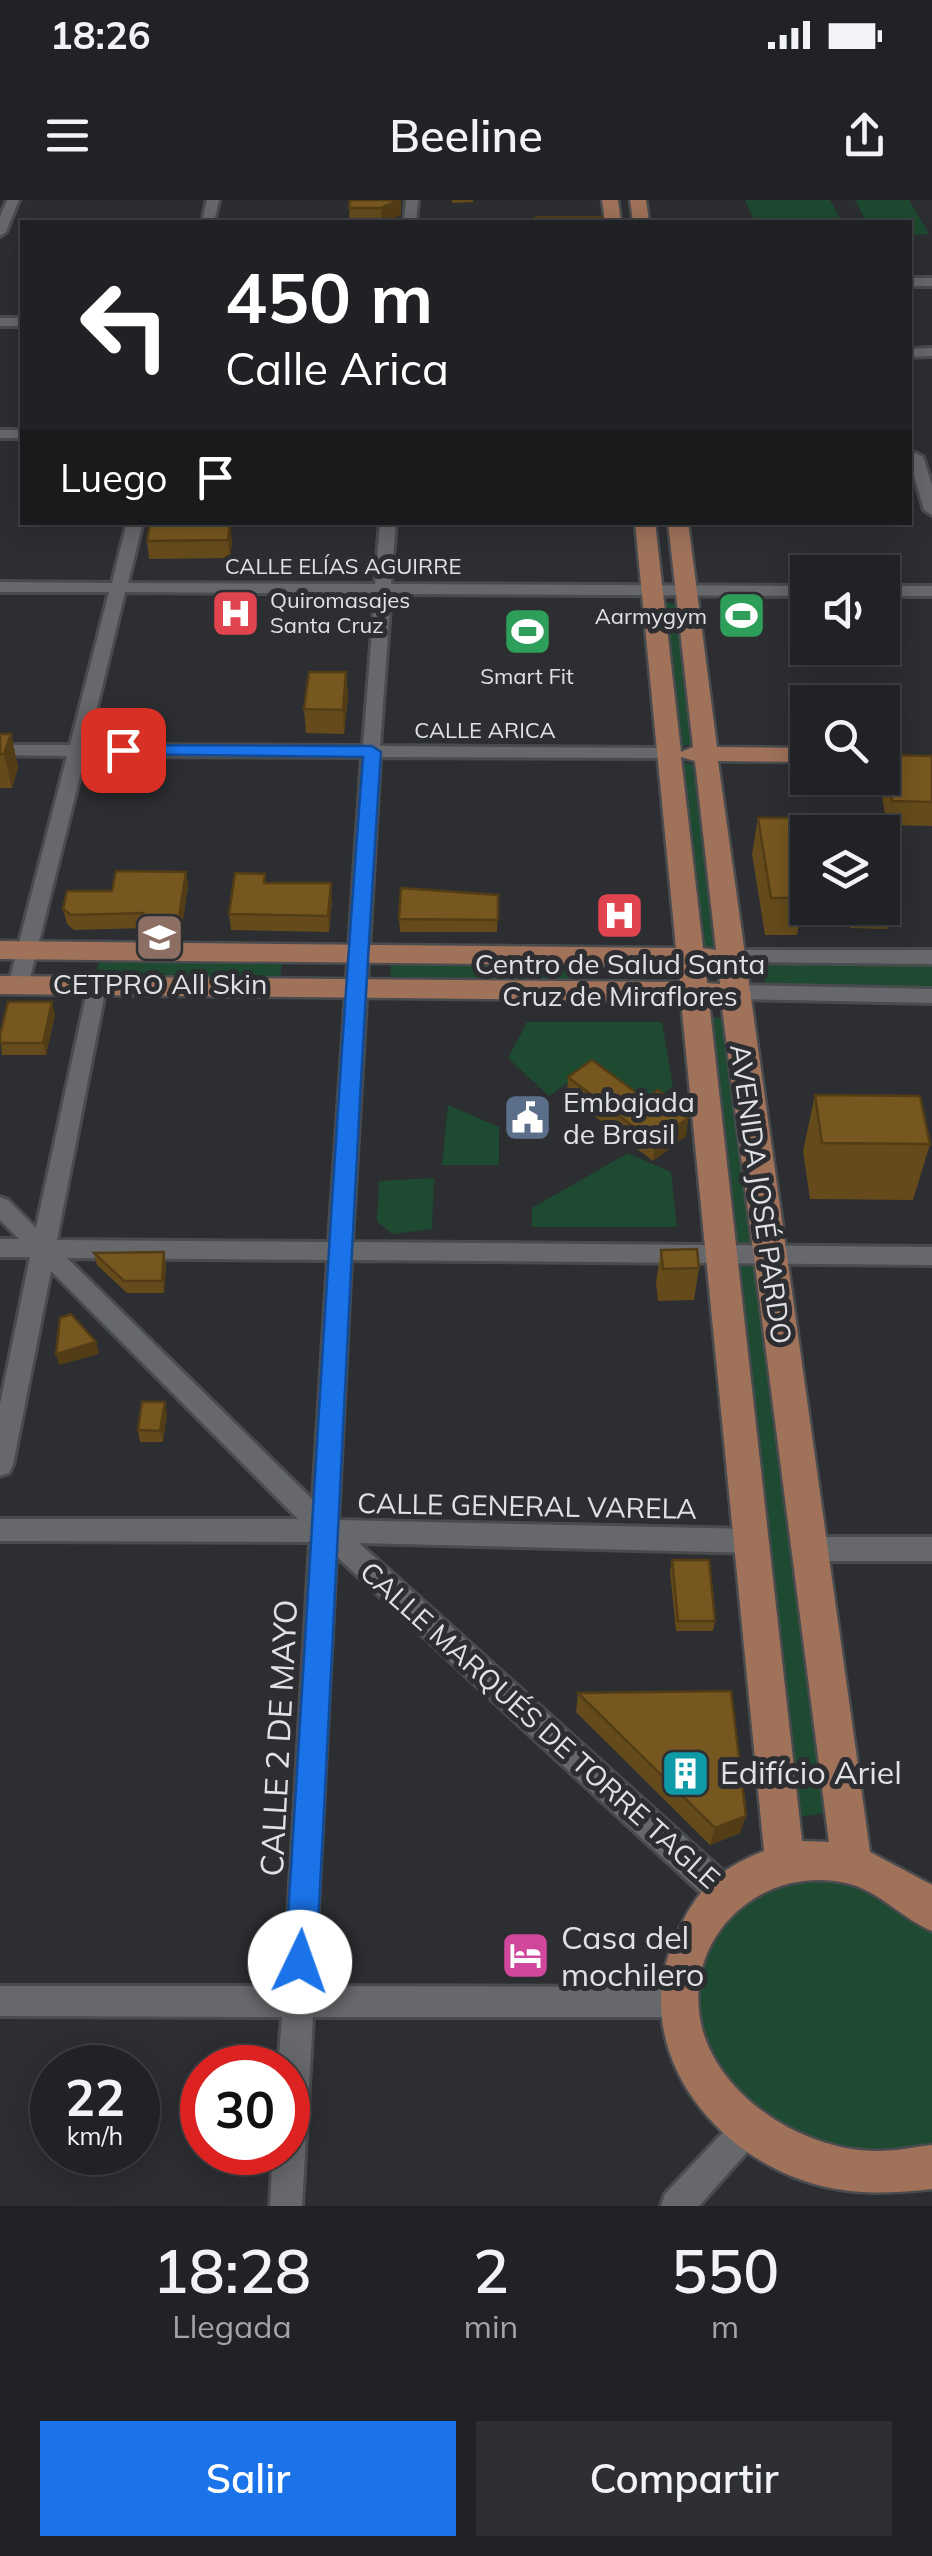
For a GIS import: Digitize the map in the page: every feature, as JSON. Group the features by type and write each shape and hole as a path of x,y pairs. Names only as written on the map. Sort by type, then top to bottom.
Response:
{"main road":[{"name":"AVENIDA JOSÉ PARDO","path":"645,525 785,1864"},
{"name":"AVENIDA JOSÉ PARDO","path":"678,525 734,992 852,1866"},
{"path":"670,754 790,755"},
{"path":"14,950 731,957"},
{"path":"9,985 734,992"},
{"path":"907,2186 822,2196 737,2140 715,2114 691,2070 682,2039 679,2002 688,1949 704,1919 725,1894 759,1872 814,1860 852,1866 890,1880 930,1903"}],"street":[{"path":"1,229 12,200"},
{"path":"919,457 932,510"},
{"path":"9,985 14,950 77,750 134,525"},
{"name":"CALLE 2 DE MAYO","path":"286,2206 324,1574 344,1146 388,525"},
{"name":"CALLE ELÍAS AGUIRRE","path":"0,587 790,591"},
{"path":"900,591 932,591"},
{"name":"CALLE ARICA","path":"0,750 670,754"},
{"path":"731,957 932,957"},
{"path":"0,1465 96,987"},
{"path":"734,992 932,996"},
{"name":"CALLE MARQUÉS DE TORRE TAGLE","path":"7,1213 31,1224 50,1216"},
{"name":"CALLE MARQUÉS DE TORRE TAGLE","path":"7,1213 326,1531 725,1894"},
{"path":"0,1248 932,1256"},
{"path":"87,1296 92,1266 108,1249"},
{"name":"CALLE GENERAL VARELA","path":"0,1530 326,1531 752,1541"},
{"path":"810,1549 932,1549"},
{"name":"CALLE 2 DE MAYO","path":"324,1574 337,1560 359,1560"},
{"path":"0,2001 679,2002"},
{"path":"677,2206 737,2140"}],"green space":[{"path":"745,200 830,200 841,220 754,220"},
{"path":"855,200 909,200 929,234 912,235 912,220 865,220"},
{"path":"661,603 679,606 694,744 676,747"},
{"path":"680,764 697,766 718,943 714,947 699,948"},
{"path":"99,961 282,962 280,979 95,978"},
{"path":"391,964 571,964 572,981 390,981"},
{"path":"763,964 932,966 932,989 766,986"},
{"path":"702,1017 725,1018 824,1813 794,1818"},
{"path":"527,1022 662,1022 673,1087 649,1103 591,1066 549,1096 508,1058"},
{"path":"448,1105 499,1127 499,1165 442,1165"},
{"path":"628,1153 671,1172 677,1227 532,1227 532,1208"},
{"path":"434,1178 432,1229 392,1234 377,1221 379,1181"},
{"path":"853,1876 932,1927 932,2143 903,2163 808,2166 700,2058 694,1964 711,1927 771,1878"}],"building":[{"path":"350,200 399,200 381,208 349,208"},
{"path":"536,217 602,217 602,220"},
{"path":"150,525 230,525 228,540 147,541"},
{"path":"309,672 346,672 343,710 304,709"},
{"path":"0,734 11,734 4,754 0,754"},
{"path":"900,755 932,756 932,802 892,801 891,795 900,795"},
{"path":"758,818 790,818 790,898 771,898"},
{"path":"116,871 186,872 179,917 142,917 143,913 71,915 63,909 67,891 112,891"},
{"path":"235,873 265,874 264,883 331,883 328,916 229,914"},
{"path":"401,888 498,895 498,920 399,919"},
{"path":"8,1002 52,1002 43,1043 0,1043"},
{"path":"592,1060 645,1099 658,1090 682,1108 678,1111 688,1118 655,1143 568,1077"},
{"path":"815,1095 920,1096 930,1144 822,1143"},
{"path":"697,1249 699,1268 663,1269 661,1250"},
{"path":"164,1252 162,1281 124,1281 94,1253"},
{"path":"71,1314 96,1342 56,1354 60,1318"},
{"path":"142,1402 165,1402 160,1431 138,1430"},
{"path":"672,1560 709,1560 715,1621 678,1621"},
{"name":"Edifício Ariel","path":"731,1691 746,1816 715,1828 578,1693"}],"place":[{"name":"Quiromasajes Santa Cruz","path":"235,613"},
{"name":"Aarmygym","path":"742,616"},
{"name":"Smart Fit","path":"527,632"},
{"name":"Centro de Salud Santa Cruz de Miraflores","path":"620,916"},
{"name":"CETPRO All Skin","path":"160,937"},
{"name":"Embajada de Brasil","path":"528,1118"},
{"name":"Edifício Ariel","path":"685,1773"},
{"name":"Casa del mochilero","path":"526,1956"}],"route":[{"path":"123,750 372,752 344,1146 300,1962"}]}
